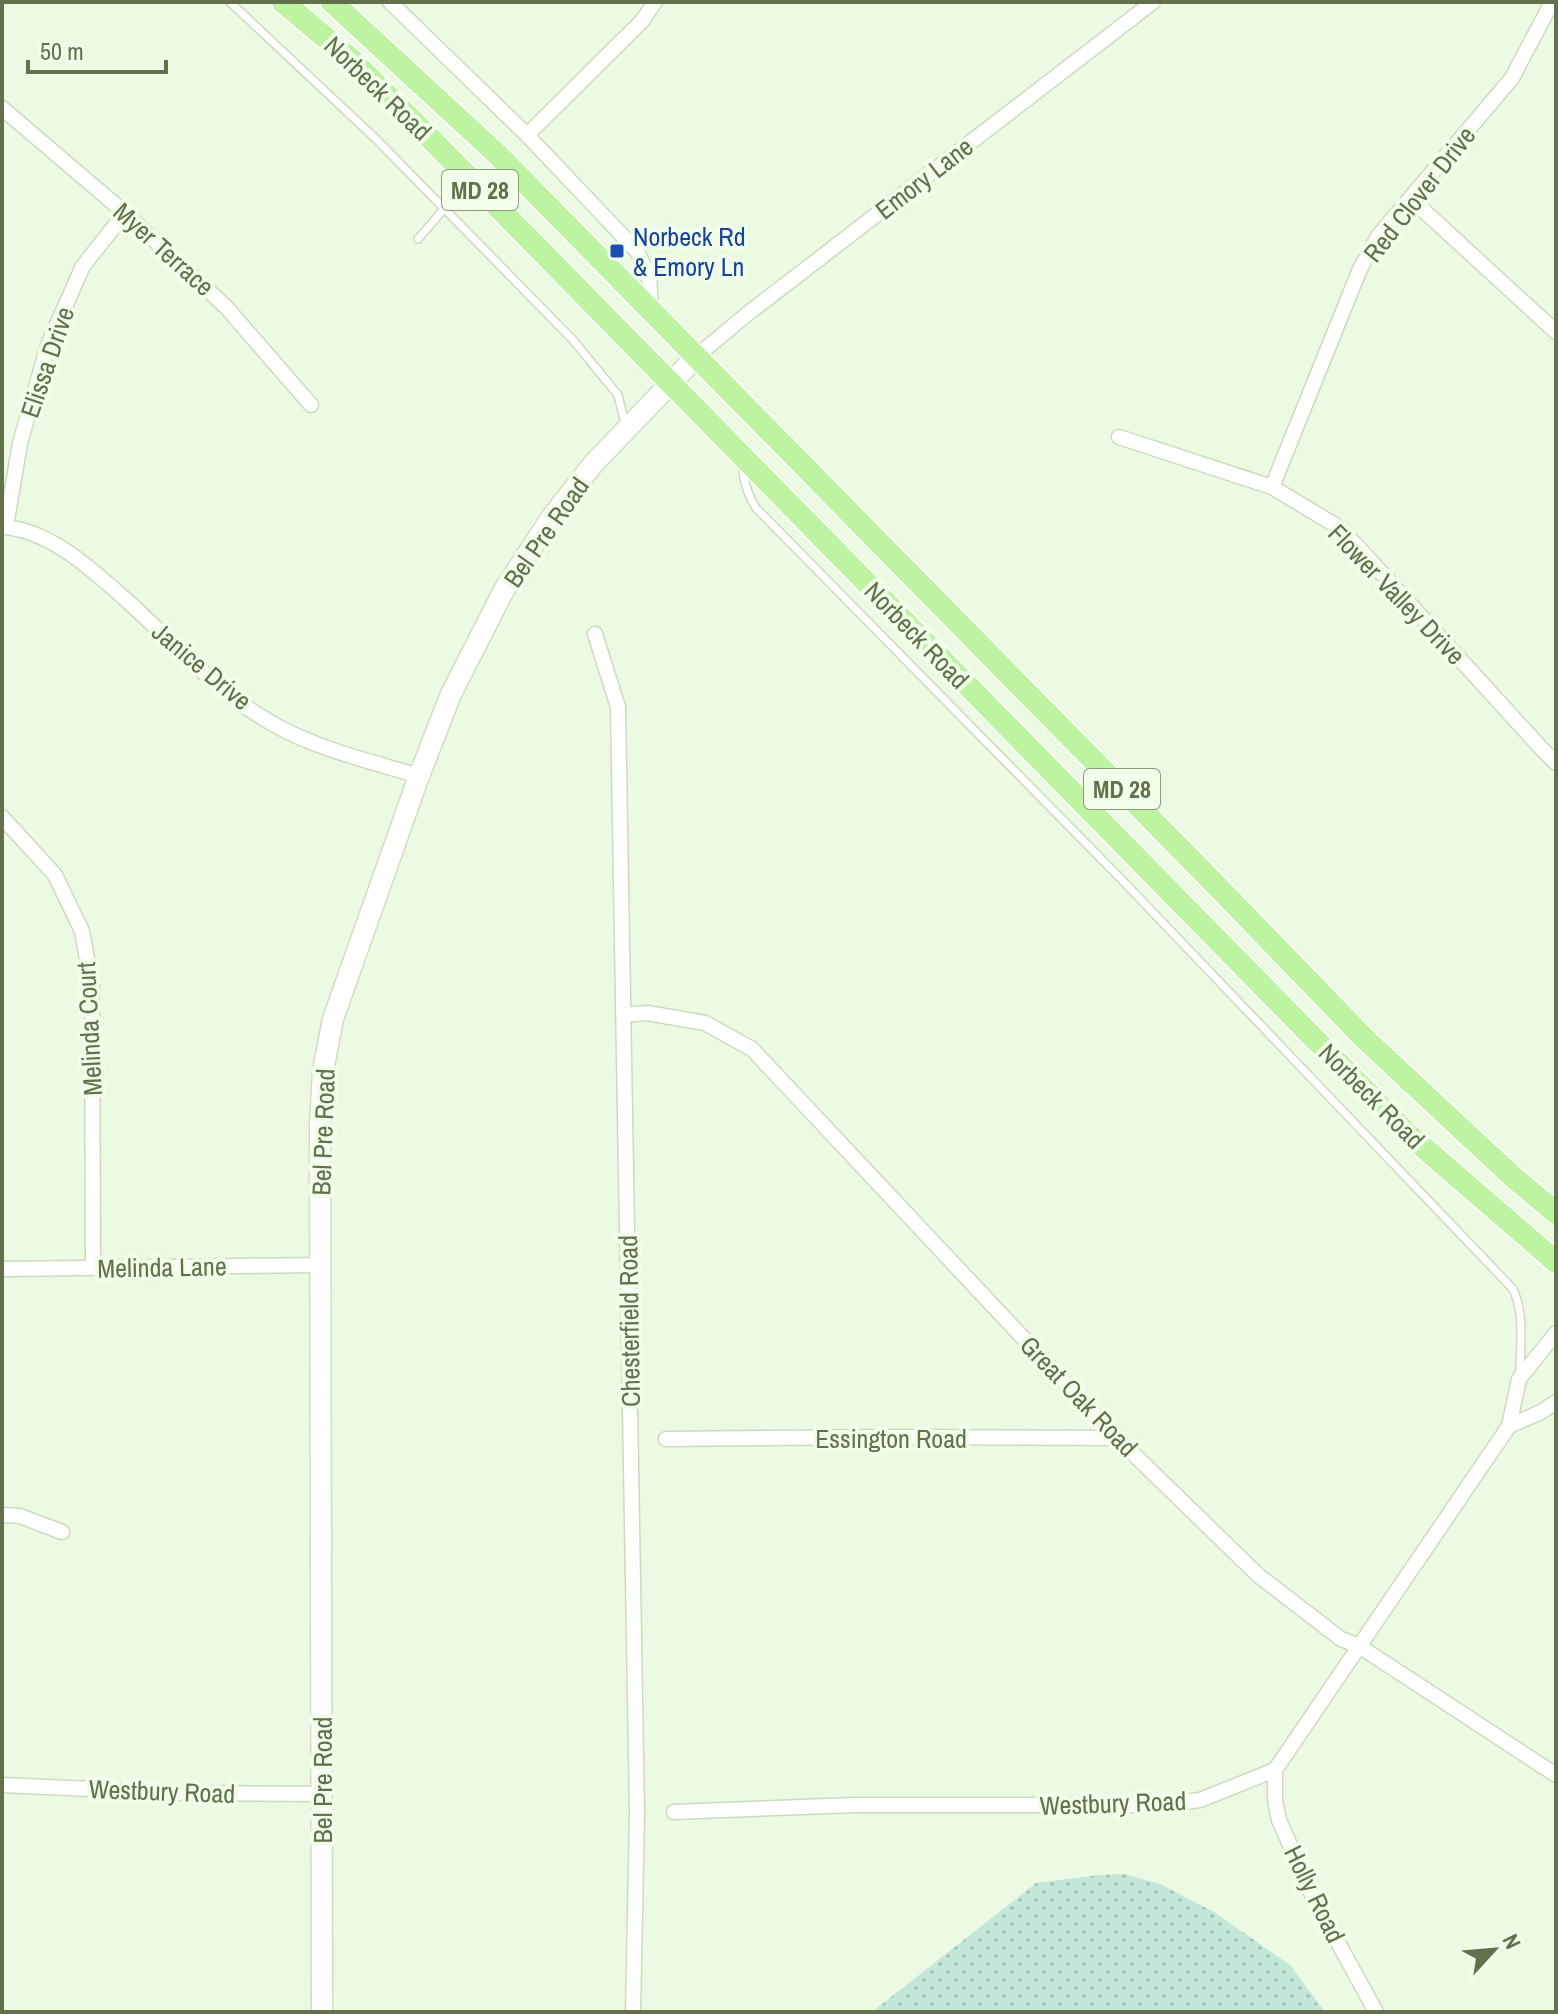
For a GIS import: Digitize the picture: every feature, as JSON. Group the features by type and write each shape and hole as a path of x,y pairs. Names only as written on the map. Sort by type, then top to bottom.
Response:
{"main road":[{"name":"Norbeck Road","path":"283,2 352,60 1408,1134 1556,1262"},
{"name":"Norbeck Road","path":"332,2 498,155 1365,1039 1556,1213"},
{"name":"Bel Pre Road","path":"322,2012 320,1124 323,1071 333,1019 451,694 504,590 551,518 594,463 697,356"}],"street":[{"path":"390,2 527,135 637,251 649,277 651,309"},
{"path":"527,135 642,21 655,2"},
{"name":"Emory Lane","path":"697,356 1153,2"},
{"name":"Red Clover Drive","path":"1272,487 1360,269 1379,235 1512,78 1552,2"},
{"name":"Myer Terrace","path":"2,108 125,213 226,307 311,405"},
{"path":"1410,198 1556,332"},
{"name":"Elissa Drive","path":"4,526 20,443 48,345 83,266 125,213"},
{"name":"Flower Valley Drive","path":"1119,437 1272,487 1335,525 1556,763"},
{"name":"Janice Drive","path":"4,526 42,538 83,562 229,694 275,725 312,742 419,776"},
{"name":"Chesterfield Road","path":"595,634 618,707 637,1814 633,2012"},
{"name":"Melinda Court","path":"2,817 55,875 82,931 92,986 93,1268"},
{"name":"Great Oak Road","path":"623,1015 647,1013 705,1023 752,1049 1117,1438 1259,1576 1341,1639 1359,1646 1556,1775"},
{"name":"Melinda Lane","path":"2,1269 321,1265"},
{"path":"1275,1770 1509,1426 1519,1379 1556,1333"},
{"path":"1509,1426 1556,1402"},
{"name":"Essington Road","path":"666,1439 1117,1438"},
{"path":"2,1515 20,1516 62,1532"},
{"name":"Westbury Road","path":"674,1812 855,1805 1162,1805 1200,1800 1275,1770"},
{"name":"Holly Road","path":"1275,1770 1279,1820 1312,1895 1376,2012"},
{"name":"Westbury Road","path":"2,1785 180,1793 322,1794"}],"lane":[{"path":"230,2 365,129 573,340 618,395 627,429"},
{"path":"418,239 444,209"},
{"path":"741,455 744,481 756,508 1122,880 1513,1289 1521,1313 1519,1379"}],"green space":[{"path":"1124,1874 1160,1884 1214,1912 1290,1965 1325,2012 872,2012 1036,1883"}],"place":[{"name":"Norbeck Rd & Emory Ln","path":"617,251"}]}
